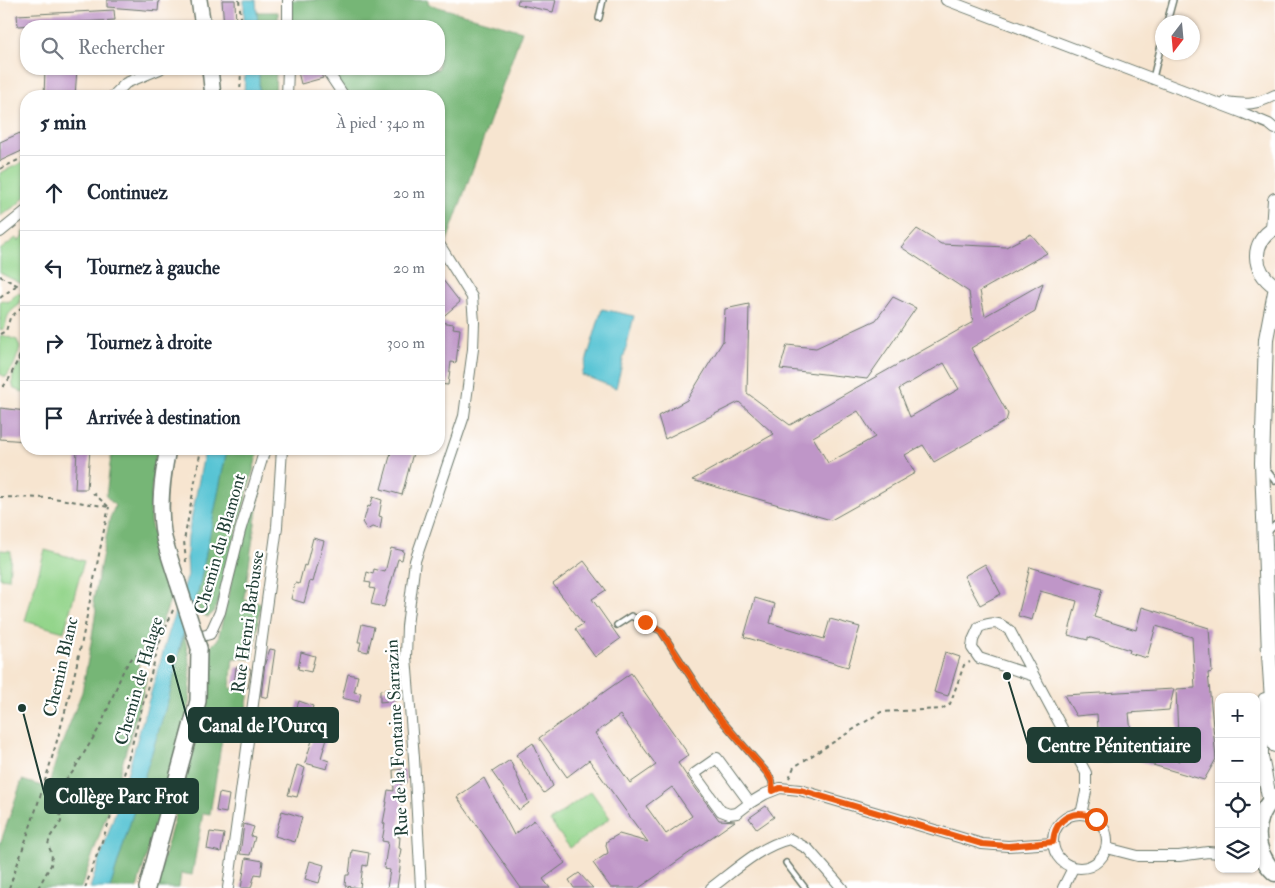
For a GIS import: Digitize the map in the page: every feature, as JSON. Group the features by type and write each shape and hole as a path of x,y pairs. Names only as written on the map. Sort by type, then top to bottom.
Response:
{"main road":[{"path":"199,0 202,20"},
{"path":"211,75 212,90"},
{"path":"147,888 198,701 197,643 164,539 162,525 161,498 167,455"},
{"path":"1257,828 1261,814 1272,799"},
{"path":"1260,858 1275,873"}],"street":[{"path":"288,0 288,20"},
{"path":"946,0 1261,120 1275,129"},
{"path":"119,90 126,83 145,75"},
{"path":"287,90 288,75"},
{"path":"330,75 340,90"},
{"path":"1201,97 1243,104 1260,103 1275,95"},
{"path":"1275,200 1274,228 1265,235 1260,244 1257,259 1261,273 1275,286"},
{"path":"0,232 20,216"},
{"name":"Rue de la Fontaine Sarrazin","path":"421,888 406,657 407,626 415,561 464,416 473,349 474,322 472,297 445,254"},
{"path":"1275,292 1266,339 1262,463 1269,654 1275,745"},
{"name":"Chemin du Blamont","path":"197,643 210,634 220,612 240,531 264,455"},
{"name":"Rue Henri Barbusse","path":"228,888 277,527 282,455"},
{"path":"1034,676 979,658 972,648 973,640 979,627 991,622 1002,624 1010,631 1086,773 1086,792 1081,814"},
{"path":"1269,654 1261,757 1272,799"},
{"path":"750,803 717,758 694,774 721,811 729,814 737,814 750,803 780,788 800,790 982,844 1008,846 1053,842"},
{"path":"1081,814 1089,815 1102,825 1106,832 1107,848 1104,856 1098,862 1082,869 1073,868 1065,864 1054,851 1053,842 1058,825 1064,819 1072,815 1081,814"},
{"path":"711,888 762,851 778,842 790,839 808,849 842,888"},
{"path":"1107,848 1138,856 1178,856 1215,853"},
{"path":"1208,852 1215,848"},
{"path":"1063,888 1073,868"}],"lane":[{"path":"599,18 603,0"},
{"path":"1169,15 1173,0"},
{"path":"1153,78 1157,60"},
{"path":"1262,463 1275,481"},
{"path":"1264,536 1275,525"},
{"path":"617,625 631,616 661,631 711,708 768,774 772,781 773,791"},
{"path":"786,863 805,888"}],"path":[{"path":"239,0 241,20"},
{"path":"240,90 241,75"},
{"path":"0,169 20,159"},
{"path":"0,276 20,287"},
{"path":"0,298 17,285"},
{"path":"0,334 6,331 10,318 20,309"},
{"path":"3,388 20,355"},
{"path":"186,569 184,541 200,455"},
{"path":"93,493 109,507"},
{"path":"0,497 53,498 109,507"},
{"name":"Chemin Blanc","path":"9,888 44,784 78,654 109,507"},
{"name":"Chemin de Halage","path":"85,888 118,796 159,644 174,607"},
{"path":"57,788 72,773 101,725 124,670 133,656 159,644"},
{"path":"784,789 794,767 881,712 942,709 950,704 964,665 979,658"},
{"path":"44,784 57,788"},
{"path":"38,888 51,864 52,854 48,845 50,837 61,822 57,788"}],"green space":[{"path":"288,0 428,0 428,4 522,31 445,246 445,90 339,90 329,75 445,75 445,20 288,20"},
{"path":"257,12 278,12 278,20 258,20"},
{"path":"259,75 276,75 275,90 259,90"},
{"path":"20,163 20,202 0,216 0,173"},
{"path":"16,238 18,241 20,239 20,283 0,273 0,250"},
{"path":"18,293 20,294 20,304 9,314 5,328 0,330 0,302 2,300 8,302"},
{"path":"0,336 17,340 20,348 14,365 6,377 0,374"},
{"path":"20,364 20,391 14,389 12,382 16,369"},
{"path":"111,455 156,455 150,521 171,597 153,641 143,646 137,672 147,678 113,796 81,888 0,888 0,844 22,780 48,788 58,754 82,692 96,610 93,602 110,518 115,506 106,496"},
{"path":"226,455 257,455 214,612 208,617 200,613 196,600"},
{"path":"263,469 244,599 261,603 253,659 233,658 230,688 249,691 243,729 224,726 210,814 203,813 192,875 181,873 179,888 155,888 190,763 203,708 207,656 210,647 218,639 242,537"},
{"path":"0,550 11,551 9,579 0,578"},
{"path":"45,550 84,561 64,632 25,621"},
{"path":"184,634 189,656 190,678 186,723 137,888 110,888 169,697"},
{"path":"591,791 610,818 570,848 550,821"}],"water":[{"path":"244,0 256,0 258,20 244,20"},
{"path":"245,75 259,75 259,90 244,90"},
{"path":"602,309 634,316 616,388 582,375"},
{"path":"204,455 226,455 198,593 182,638 169,697 110,888 90,888 119,801 174,615 188,575 188,536"}],"building":[{"path":"107,0 159,0 158,11 107,7"},
{"path":"222,0 235,0 236,20 224,20"},
{"path":"518,0 556,0 553,12 517,4"},
{"path":"114,10 115,20 20,20 20,26 18,26 17,15"},
{"path":"45,75 77,75 75,90 44,90"},
{"path":"299,75 321,75 323,78 301,84"},
{"path":"20,133 20,152 0,161 0,142"},
{"path":"917,229 941,244 1006,247 1031,234 1047,253 980,291 985,316 1043,283 1035,311 971,348 1008,414 1006,421 934,462 923,445 905,455 915,473 831,520 692,480 774,434 739,402 665,439 658,416 687,400 723,341 725,309 749,304 747,393 790,425 973,322 969,292 901,247","holes":["944,363 959,389 910,417 899,389","858,411 875,437 828,463 813,437"]},
{"path":"445,283 460,302 445,315"},
{"path":"893,297 916,308 867,379 780,369 787,345 816,348 876,320"},
{"path":"445,323 454,324 453,328 460,329 456,363 451,362 448,385 445,385"},
{"path":"0,408 20,410 20,441 0,439"},
{"path":"77,455 90,455 87,489 75,489"},
{"path":"390,455 412,455 402,495 381,489"},
{"path":"373,497 382,500 379,516 382,517 380,529 372,527 367,530 362,522"},
{"path":"313,538 324,541 313,582 310,581 304,603 291,599 295,583 299,584 304,565 306,566"},
{"path":"391,548 404,551 402,560 398,559 384,607 371,604 375,589 370,588 371,583 365,582 367,572 373,574 374,569 385,572"},
{"path":"584,561 606,590 592,599 620,639 595,657 575,629 583,624 553,584"},
{"path":"985,564 1001,594 980,605 964,576"},
{"path":"1030,567 1102,589 1094,617 1136,630 1142,607 1209,628 1212,672 1208,673 1215,761 1204,780 1136,760 1100,761 1097,714 1076,716 1064,695 1174,689 1169,710 1129,713 1131,733 1162,742 1159,755 1179,761 1176,689 1195,688 1192,637 1156,626 1147,658 1129,653 1130,650 1088,637 1088,640 1068,635 1077,601 1040,591 1032,620 1018,616"},
{"path":"755,598 775,604 770,623 824,639 830,619 860,627 848,667 744,637"},
{"path":"362,624 374,627 368,652 359,650 361,642 358,642"},
{"path":"270,649 275,650 268,698 261,696 265,663"},
{"path":"301,652 315,656 311,672 298,669"},
{"path":"945,652 960,657 948,696 934,692"},
{"path":"236,667 251,669 248,688 234,686"},
{"path":"631,673 689,755 678,763 688,778 719,820 735,821 639,888 611,888 593,863 608,853 607,841 619,834 648,842 589,760 567,777 539,738","holes":["620,715 656,765 630,783 595,733","672,787 692,816 666,834 646,806"]},
{"path":"348,674 358,676 354,692 361,693 359,702 342,698"},
{"path":"398,688 399,700 380,702 380,690"},
{"path":"299,701 313,706 311,714 296,710"},
{"path":"314,734 327,738 321,758 329,761 327,769 305,763"},
{"path":"533,743 553,786 544,793 516,755"},
{"path":"510,760 529,803 519,810 492,772"},
{"path":"297,765 305,768 297,797 288,795"},
{"path":"405,769 406,783 401,783 399,798 402,799 398,837 400,837 399,848 401,849 399,860 401,861 397,888 387,888 390,870 384,869 388,842 382,841 386,802 388,790 394,791 393,770"},
{"path":"484,778 514,835 534,820 565,863 543,879 550,888 521,888 457,797"},
{"path":"219,793 229,795 226,813 216,811"},
{"path":"766,806 774,817 757,829 749,818"},
{"path":"282,811 302,817 295,842 275,836"},
{"path":"244,824 254,827 251,836 255,837 250,855 240,854"},
{"path":"210,832 224,834 221,852 207,849"},
{"path":"352,850 369,853 367,866 363,865 360,888 345,886 346,875 349,875"},
{"path":"246,858 263,861 261,875 255,874 251,888 241,888"},
{"path":"310,861 324,865 319,883 305,879"},
{"path":"579,873 593,888 574,888 569,880"}],"place":[{"name":"Canal de l'Ourcq","path":"171,659"},
{"name":"Centre Pénitentiaire","path":"1007,676"},
{"name":"Collège Parc Frot","path":"22,708"}],"route":[{"path":"645,622 661,631 711,708 768,774 772,781 773,791 780,788 800,790 982,844 1008,846 1053,842 1058,825 1064,819 1072,815 1081,814 1089,815 1096,819"}]}
